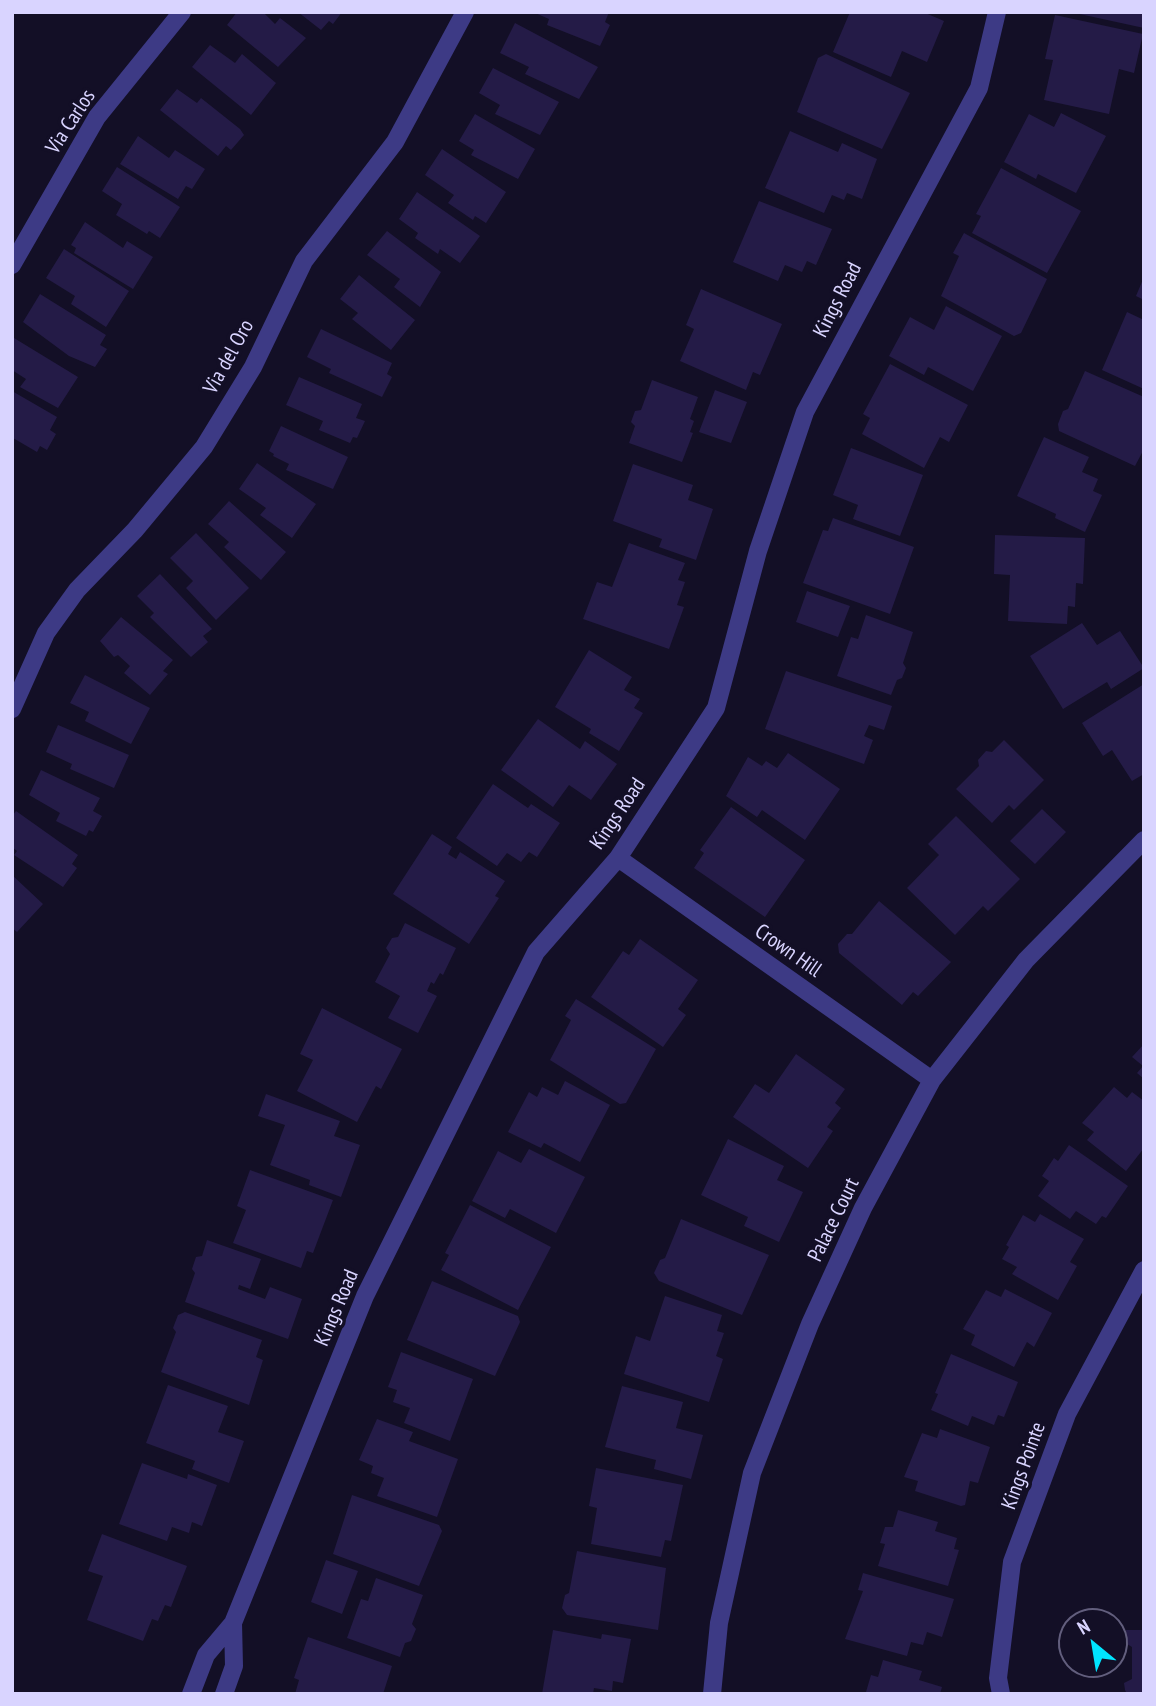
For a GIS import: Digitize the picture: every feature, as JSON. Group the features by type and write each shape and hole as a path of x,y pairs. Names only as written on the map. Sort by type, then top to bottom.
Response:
{"street":[{"name":"Via Carlos","path":"12,265 97,117 182,12"},
{"name":"Via del Oro","path":"12,709 46,633 77,590 135,530 204,447 253,367 304,261 395,142 465,12"},
{"name":"Kings Road","path":"191,1694 206,1656 233,1623 365,1296 536,952 618,858 716,708 758,551 805,412 979,88 997,12"},
{"name":"Palace Court","path":"712,1694 719,1623 752,1473 810,1324 863,1208 932,1080 1026,961 1144,840"},
{"name":"Crown Hill","path":"618,858 932,1080"},
{"name":"Kings Pointe","path":"1001,1694 998,1678 1013,1562 1067,1414 1144,1270"},
{"name":"Kings Road","path":"225,1694 234,1666 233,1623"}],"building":[{"path":"237,12 263,12 275,24 280,18 306,38 278,67 227,25"},
{"path":"298,12 342,12 333,24 329,21 321,30"},
{"path":"533,12 609,12 605,22 610,25 600,46 547,25 549,19"},
{"path":"850,12 923,12 944,21 927,62 902,51 891,77 833,52"},
{"path":"1144,12 1144,28 1075,13"},
{"path":"1055,15 1143,34 1134,73 1119,69 1109,114 1044,100 1053,60 1045,59"},
{"path":"515,23 598,67 579,99 525,74 529,67 500,53"},
{"path":"210,45 235,63 242,54 276,83 251,115 192,67"},
{"path":"826,54 910,93 882,149 797,112 818,58"},
{"path":"493,68 559,102 540,135 495,114 500,105 479,93"},
{"path":"177,89 197,103 201,98 240,129 244,135 231,150 226,146 218,156 160,110"},
{"path":"1061,113 1106,136 1076,193 1038,174 1036,179 1004,162 1029,114 1054,127"},
{"path":"475,114 535,149 518,179 471,155 474,150 459,141"},
{"path":"790,131 838,152 842,143 877,159 862,199 847,193 844,200 832,195 824,213 765,188"},
{"path":"138,136 169,158 175,150 205,169 192,189 186,186 178,199 120,164"},
{"path":"442,149 506,192 486,223 475,216 473,220 448,203 454,195 425,175"},
{"path":"117,167 180,207 160,238 149,231 147,234 116,215 122,204 102,191"},
{"path":"1001,168 1081,211 1047,273 972,233 981,216 976,214"},
{"path":"417,192 480,236 460,263 440,249 438,254 415,238 418,233 399,219"},
{"path":"759,201 832,229 816,265 807,261 802,272 785,265 778,281 733,262"},
{"path":"85,222 123,248 127,241 153,257 133,289 74,253 76,248 71,245"},
{"path":"387,231 441,272 420,307 394,287 400,279 367,255"},
{"path":"964,233 1047,279 1021,333 1014,336 941,296 959,256 953,253"},
{"path":"64,249 129,291 106,327 71,304 75,296 46,278"},
{"path":"359,275 415,320 391,350 352,319 358,313 340,299"},
{"path":"1144,277 1144,300 1136,296"},
{"path":"701,289 782,324 760,375 753,372 746,390 680,361 694,329 686,325"},
{"path":"40,294 106,335 100,345 107,349 95,367 69,356 23,322"},
{"path":"946,306 1002,336 973,391 928,367 924,375 889,356 910,317 934,330"},
{"path":"1127,312 1144,320 1144,389 1102,370"},
{"path":"321,329 392,363 387,374 392,377 382,397 329,373 331,369 307,357"},
{"path":"14,338 78,377 58,408 20,387 26,379 12,370"},
{"path":"890,364 968,405 949,442 940,437 924,468 862,434 870,418 863,414"},
{"path":"1085,371 1144,397 1144,449 1135,466 1059,431 1058,424 1063,411 1068,409"},
{"path":"299,377 362,404 356,418 365,421 357,438 353,437 350,443 319,430 323,421 286,405"},
{"path":"652,380 698,397 690,419 694,421 690,432 693,433 682,462 629,443 635,426 631,422 635,411 641,410"},
{"path":"715,390 747,402 731,443 699,432"},
{"path":"12,391 57,417 50,430 56,434 47,450 40,446 37,452 13,438"},
{"path":"281,426 348,457 333,489 286,470 289,464 273,456 269,451"},
{"path":"1044,437 1089,457 1082,472 1098,479 1093,491 1102,495 1085,532 1055,518 1056,514 1017,496"},
{"path":"851,448 923,475 900,536 853,519 858,505 833,495"},
{"path":"257,463 316,504 292,538 260,515 266,508 239,489"},
{"path":"633,464 693,485 688,500 713,509 696,560 659,547 662,539 613,521"},
{"path":"229,501 286,552 261,580 224,547 229,542 208,524"},
{"path":"833,518 914,547 890,614 803,583 823,530 828,531"},
{"path":"196,533 249,588 216,620 186,588 193,581 170,558"},
{"path":"995,535 1085,538 1083,584 1076,583 1075,607 1068,606 1067,624 1008,621 1010,575 994,574"},
{"path":"629,543 685,563 678,580 685,582 677,605 684,607 669,649 583,619 597,582 612,587"},
{"path":"160,574 212,629 203,636 208,642 191,657 150,617 154,613 137,596"},
{"path":"807,591 850,606 838,637 796,622"},
{"path":"866,615 913,632 903,663 906,668 891,695 837,676 851,637 858,639"},
{"path":"121,617 173,660 163,671 168,674 150,695 124,673 130,666 118,655 114,657 100,641"},
{"path":"1082,623 1097,645 1120,631 1144,668 1111,689 1107,682 1063,709 1030,656"},
{"path":"589,650 632,677 624,690 640,699 634,708 643,713 619,751 589,733 591,729 555,707"},
{"path":"786,671 892,706 884,730 869,725 864,736 873,740 864,764 765,729"},
{"path":"85,675 150,708 131,744 85,721 89,712 70,703"},
{"path":"1144,684 1144,774 1132,781 1112,750 1103,756 1082,723"},
{"path":"538,719 580,749 585,741 617,764 591,800 569,785 553,807 501,770"},
{"path":"58,725 129,755 114,788 70,769 72,764 46,752"},
{"path":"1004,740 1044,780 1014,810 1009,805 992,823 956,789 979,766 978,760 986,751 992,752"},
{"path":"788,753 840,789 805,840 762,810 757,817 726,796 748,757 762,766 766,761 777,768"},
{"path":"41,770 100,798 93,811 102,816 93,832 89,830 86,836 56,821 60,813 29,795"},
{"path":"493,784 528,808 531,804 560,823 537,857 529,852 521,862 507,853 497,866 456,838"},
{"path":"731,807 805,860 765,917 694,868 704,853 700,850"},
{"path":"1042,809 1066,832 1035,864 1010,841"},
{"path":"16,811 78,855 72,864 77,868 63,887 14,855 17,851 12,847 12,816"},
{"path":"956,816 1020,879 988,911 983,906 955,935 907,888 939,855 928,844"},
{"path":"432,834 452,847 448,854 456,859 460,852 505,881 495,896 499,898 469,944 393,894"},
{"path":"12,875 43,904 17,932 12,928"},
{"path":"879,901 951,962 918,996 913,992 902,1005 839,953 838,944 847,934 852,934"},
{"path":"405,923 456,948 443,975 440,973 434,984 431,982 427,991 437,996 418,1033 388,1018 400,996 375,982 390,954 386,948 392,938 398,937"},
{"path":"640,939 698,980 678,1009 686,1015 663,1047 591,997 623,951 629,955"},
{"path":"576,999 656,1049 626,1103 620,1104 550,1060 571,1020 565,1016"},
{"path":"322,1008 402,1049 381,1089 376,1086 357,1122 297,1091 313,1060 300,1054"},
{"path":"1144,1044 1144,1079 1137,1073 1143,1066 1132,1057"},
{"path":"796,1054 845,1089 835,1103 841,1108 827,1127 833,1131 808,1168 733,1117 755,1084 769,1093"},
{"path":"565,1081 610,1105 580,1162 544,1143 541,1148 508,1132 529,1092 537,1097 542,1087 558,1095"},
{"path":"1114,1087 1127,1098 1132,1092 1144,1101 1144,1148 1126,1171 1087,1140 1094,1132 1082,1123"},
{"path":"266,1094 340,1121 334,1136 360,1145 341,1197 309,1185 310,1180 270,1165 285,1125 258,1116"},
{"path":"728,1139 784,1166 777,1180 803,1192 779,1242 744,1226 748,1217 701,1195"},
{"path":"1069,1145 1128,1186 1106,1218 1102,1216 1096,1224 1076,1211 1070,1219 1038,1196 1049,1181 1042,1176 1054,1158 1058,1161"},
{"path":"529,1149 585,1177 556,1233 510,1209 505,1218 472,1201 498,1151 521,1163"},
{"path":"250,1170 333,1200 313,1253 307,1251 301,1268 233,1243 246,1210 237,1206"},
{"path":"470,1205 551,1247 518,1310 441,1270 449,1255 445,1253"},
{"path":"1040,1214 1084,1239 1070,1262 1077,1266 1058,1300 1012,1274 1017,1267 1002,1259 1009,1247 1006,1245 1023,1215 1035,1222"},
{"path":"681,1219 769,1255 742,1315 659,1281 654,1273 660,1260 665,1258"},
{"path":"207,1240 261,1259 250,1289 239,1285 238,1289 265,1299 270,1287 302,1299 288,1339 185,1302 195,1273 192,1269 196,1257 202,1256"},
{"path":"432,1281 518,1316 520,1322 495,1376 407,1340"},
{"path":"1005,1289 1052,1313 1034,1347 1027,1342 1014,1367 971,1345 975,1335 963,1329 986,1290 1001,1297"},
{"path":"665,1296 722,1315 717,1331 724,1333 716,1356 723,1359 709,1402 624,1374 636,1336 650,1341"},
{"path":"185,1312 262,1340 256,1357 263,1360 249,1405 161,1372 176,1332 173,1328 178,1315"},
{"path":"401,1352 473,1379 450,1441 404,1423 410,1408 393,1402 397,1390 388,1387"},
{"path":"951,1354 1018,1382 1004,1417 998,1415 994,1425 972,1416 968,1426 931,1410"},
{"path":"168,1385 228,1406 218,1432 244,1441 229,1483 192,1469 195,1461 146,1443"},
{"path":"622,1386 683,1402 676,1428 703,1435 691,1479 654,1469 656,1460 605,1447"},
{"path":"377,1419 413,1432 409,1441 458,1459 437,1517 377,1496 384,1478 371,1473 373,1466 359,1460"},
{"path":"940,1429 990,1447 978,1483 970,1481 965,1505 915,1491 918,1481 904,1477 922,1433 937,1438"},
{"path":"142,1463 187,1479 188,1474 217,1485 202,1526 192,1522 189,1533 172,1527 167,1541 119,1524"},
{"path":"596,1468 683,1485 671,1541 665,1540 661,1557 591,1544 597,1508 589,1506"},
{"path":"352,1495 439,1525 442,1531 419,1586 333,1554"},
{"path":"898,1510 938,1522 935,1531 957,1538 954,1549 959,1550 948,1586 878,1566 885,1544 880,1543 885,1527 893,1527"},
{"path":"102,1534 187,1566 171,1607 165,1605 158,1621 152,1619 143,1641 87,1620 103,1576 88,1571"},
{"path":"577,1551 666,1568 658,1630 567,1615 562,1608 565,1595 569,1593"},
{"path":"326,1560 358,1571 342,1614 311,1602"},
{"path":"863,1573 954,1599 942,1637 927,1632 923,1645 911,1642 907,1656 845,1639 863,1591 858,1590"},
{"path":"376,1578 423,1595 412,1624 416,1629 411,1641 405,1643 400,1657 347,1638 361,1599 368,1601"},
{"path":"553,1630 601,1639 602,1634 631,1639 623,1683 613,1681 612,1691 594,1688 593,1694 542,1694"},
{"path":"1128,1630 1144,1630 1144,1694 1127,1694 1125,1690 1124,1683 1132,1679 1132,1647 1128,1645"},
{"path":"308,1637 392,1666 383,1694 295,1694 299,1680 294,1678"},
{"path":"883,1660 922,1671 919,1680 942,1687 940,1694 866,1692 871,1675 878,1677"}]}
